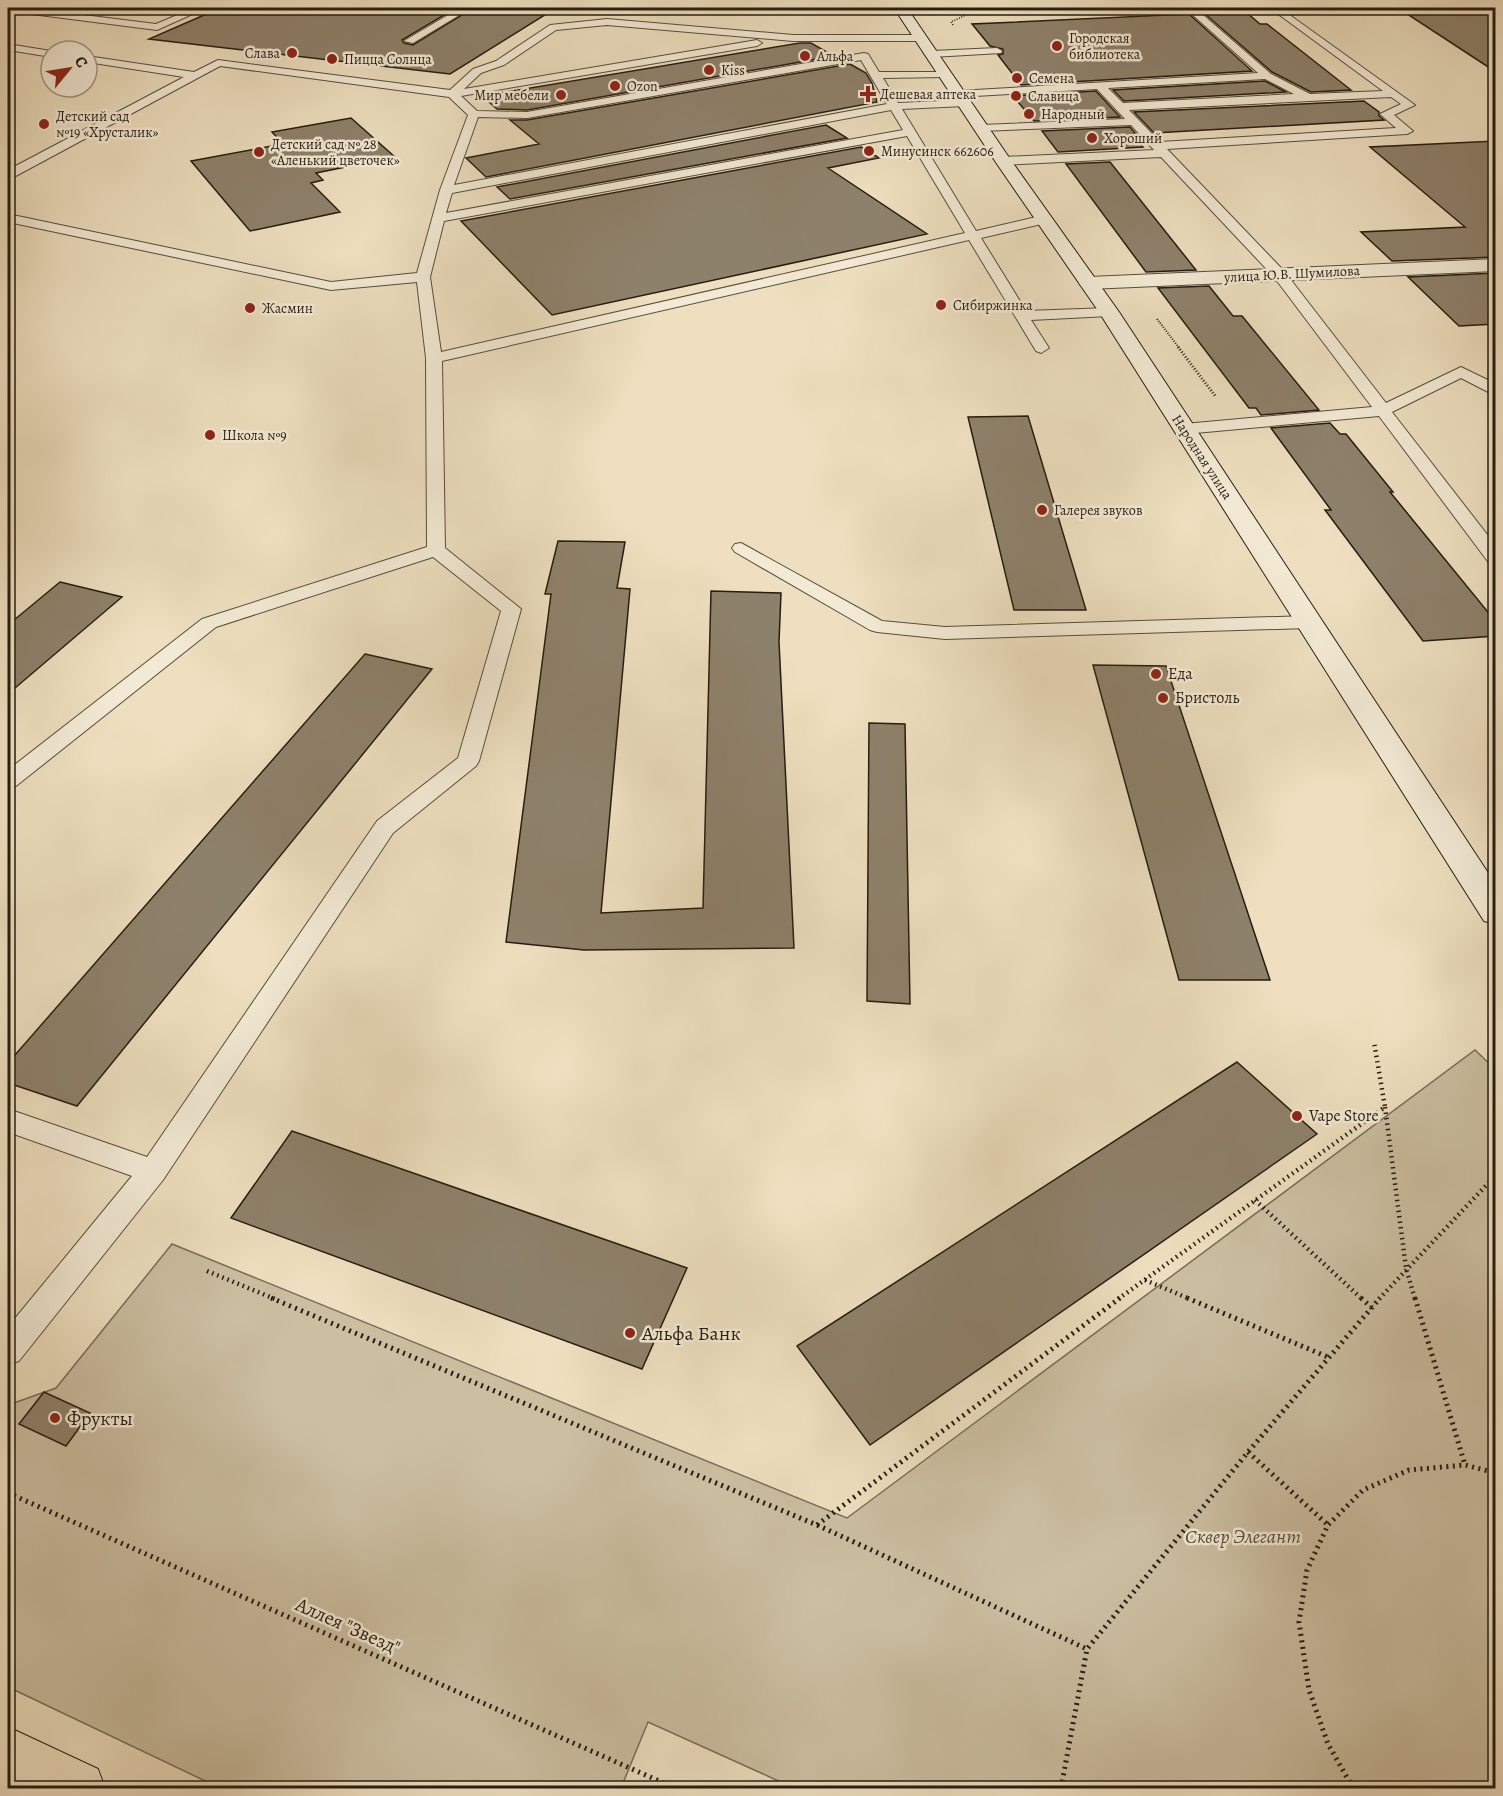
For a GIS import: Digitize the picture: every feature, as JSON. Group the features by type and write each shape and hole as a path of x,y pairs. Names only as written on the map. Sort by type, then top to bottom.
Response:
{"main road":[{"path":"8,1753 79,1788"}],"street":[{"name":"Народная улица","path":"901,8 1003,161 1109,312 1496,912"},
{"name":"улица Ю.В. Шумилова","path":"1089,283 1496,265"}],"lane":[{"path":"8,8 157,27 201,8"},
{"path":"409,40 466,8"},
{"path":"1190,8 1267,76 1308,97"},
{"path":"1003,161 1407,132 1386,114 1409,105 1275,8"},
{"path":"452,94 477,71 500,63 553,27 607,22 793,38 926,46 972,52 997,51"},
{"path":"8,176 218,63 452,94 793,38"},
{"path":"8,47 39,52"},
{"path":"452,94 474,114 527,115 864,56 1041,348"},
{"path":"99,61 195,75"},
{"path":"877,75 945,74"},
{"path":"446,190 894,106 1099,86 1267,76"},
{"path":"1099,86 1279,274 1496,559"},
{"path":"1119,106 1394,94"},
{"path":"436,550 434,358 423,277 446,190 474,114"},
{"path":"981,128 1133,122"},
{"path":"438,218 910,132"},
{"path":"8,218 331,286 423,277"},
{"path":"434,358 1045,219"},
{"path":"1021,316 1109,312"},
{"path":"1184,429 1382,411 1461,372 1496,391"},
{"path":"741,548 877,626 945,633 1308,622"},
{"path":"8,781 209,623 436,550"},
{"path":"8,1350 153,1171 385,828 468,761 511,609 436,550"},
{"path":"8,1120 153,1171"}],"path":[{"path":"966,15 951,22 972,52"},
{"path":"1129,282 1236,424"},
{"path":"1374,1042 1385,1107 1406,1269 1465,1466"},
{"path":"817,1525 1144,1280 1385,1107"},
{"path":"1062,1788 1087,1649 1248,1452 1372,1308 1496,1175"},
{"path":"1255,1200 1372,1308"},
{"path":"207,1271 817,1525 1087,1649"},
{"path":"1144,1280 1329,1358"},
{"path":"1248,1452 1328,1525"},
{"path":"1353,1788 1328,1744 1309,1690 1299,1622 1306,1570 1328,1525 1363,1490 1409,1470 1465,1466 1496,1473"},
{"name":"Аллея \"Звезд\"","path":"8,1493 675,1788"}],"green space":[{"name":"Сквер Элегант","path":"1475,1050 1496,1070 1495,1788 794,1788 648,1722 621,1788 220,1788 8,1687 8,1405 56,1388 172,1244 847,1518"}],"building":[{"path":"220,8 456,8 402,40 404,43 413,45 473,8 556,8 450,74 149,39"},
{"path":"1398,8 1496,8 1496,72"},
{"path":"1246,12 1260,24 1267,24 1351,90 1311,92 1272,72 1205,14"},
{"path":"1189,14 1252,71 1021,85 998,55 1003,54 1003,49 990,46 972,24"},
{"path":"811,43 834,56 527,110 497,109 482,96"},
{"path":"850,64 866,73 872,83 877,102 486,177 466,158 539,144 510,120 527,120"},
{"path":"1265,81 1286,92 1124,101 1113,90"},
{"path":"1096,91 1120,117 1034,121 1013,96"},
{"path":"1364,101 1379,112 1379,116 1384,120 1154,133 1134,112"},
{"path":"351,118 395,157 316,173 323,180 311,183 340,212 250,231 191,161 283,144 272,132"},
{"path":"826,125 847,138 510,199 497,187"},
{"name":"Хороший","path":"1130,127 1136,134 1131,134 1143,147 1058,152 1042,131"},
{"path":"1496,141 1496,257 1392,261 1361,232 1465,227 1370,147"},
{"path":"861,147 879,158 828,168 927,234 552,315 461,221"},
{"path":"1110,162 1196,270 1146,272 1066,164"},
{"path":"1496,273 1496,324 1459,326 1408,277"},
{"path":"1209,286 1233,316 1242,316 1319,410 1261,415 1256,408 1249,408 1158,288"},
{"path":"1028,416 1086,610 1014,610 968,417"},
{"path":"1330,423 1340,434 1346,434 1496,622 1496,636 1423,641 1325,510 1331,510 1271,428"},
{"path":"558,541 625,542 617,588 630,589 601,913 703,908 711,591 781,593 779,642 794,948 584,950 506,942 551,594 545,594"},
{"path":"60,582 122,597 8,694 8,625"},
{"path":"365,654 432,669 77,1106 8,1083 8,1063"},
{"path":"1093,665 1166,666 1270,980 1179,980"},
{"path":"869,723 905,724 910,1004 867,1001"},
{"path":"1237,1062 1317,1134 870,1445 797,1346"},
{"path":"292,1131 687,1268 642,1369 231,1218"},
{"name":"Фрукты","path":"44,1392 90,1413 66,1446 19,1424"}],"place":[{"name":"Городская библиотека","path":"1057,46"},
{"name":"Слава","path":"292,53"},
{"name":"Альфа","path":"805,56"},
{"name":"Пицца Солнца","path":"332,59"},
{"name":"Kiss","path":"709,70"},
{"name":"Семена","path":"1017,78"},
{"name":"Ozon","path":"615,86"},
{"name":"Дешевая аптека","path":"868,94"},
{"name":"Мир мебели","path":"561,95"},
{"name":"Славица","path":"1016,96"},
{"name":"Народный","path":"1029,114"},
{"name":"Детский сад №19 «Хрусталик»","path":"44,124"},
{"name":"Хороший","path":"1092,138"},
{"name":"Минусинск 662606","path":"869,151"},
{"name":"Детский сад № 28 «Аленький цветочек»","path":"259,152"},
{"name":"Сибиржинка","path":"941,305"},
{"name":"Жасмин","path":"250,308"},
{"name":"Школа №9","path":"210,435"},
{"name":"Галерея звуков","path":"1042,510"},
{"name":"Еда","path":"1156,674"},
{"name":"Бристоль","path":"1163,698"},
{"name":"Vape Store","path":"1297,1116"},
{"name":"Альфа Банк","path":"630,1333"},
{"name":"Фрукты","path":"55,1418"}]}
